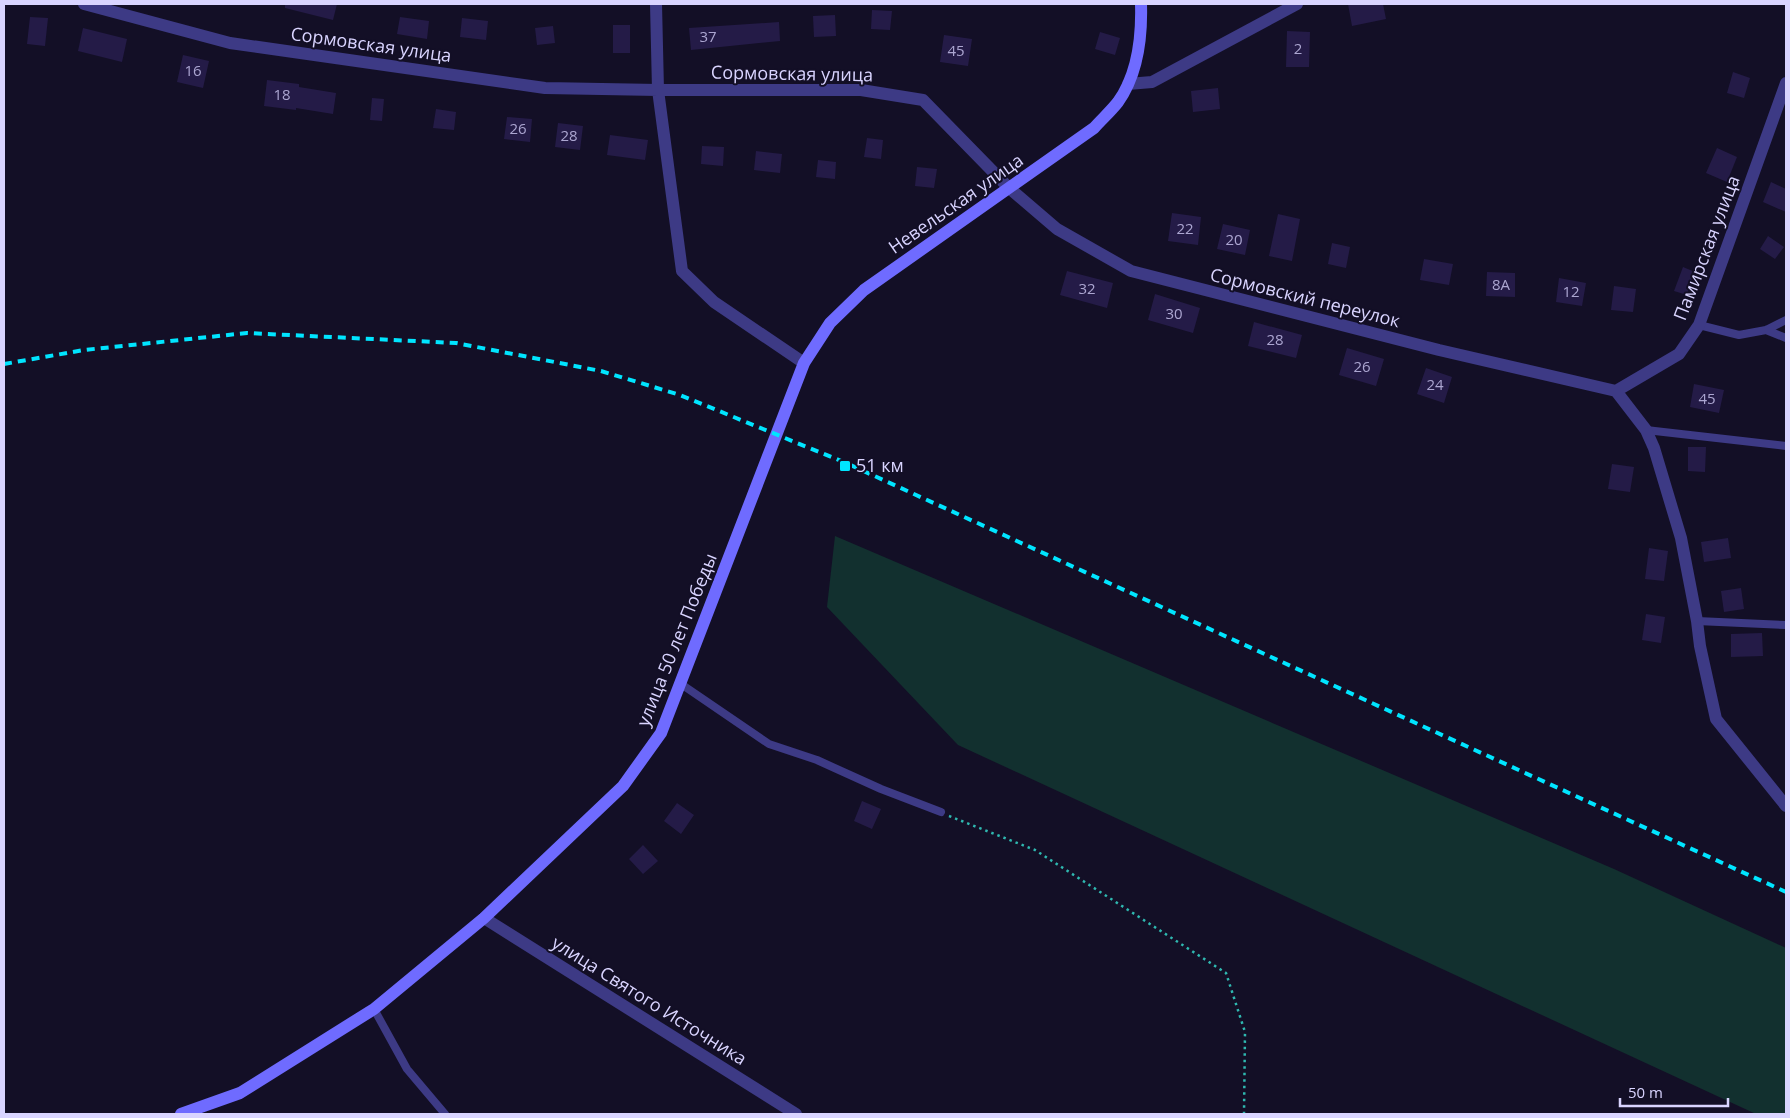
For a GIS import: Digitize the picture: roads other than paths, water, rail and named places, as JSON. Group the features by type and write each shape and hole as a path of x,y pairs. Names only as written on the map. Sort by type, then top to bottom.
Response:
{"street":[{"name":"Сормовская улица","path":"84,4 230,43 545,88 861,90 923,100 1009,188"},
{"path":"656,4 658,90 682,271 714,302 804,363"},
{"name":"Невельская улица","path":"778,434 804,363 830,323 864,290 1094,128 1118,102 1128,84 1142,33 1141,4"},
{"path":"1128,84 1152,82 1297,4"},
{"name":"Памирская улица","path":"1616,391 1679,354 1699,325 1786,83"},
{"name":"Сормовский переулок","path":"1009,188 1058,229 1131,271 1439,350 1616,391"},
{"path":"1616,391 1646,430 1654,448 1681,538 1698,621 1700,646 1716,719 1786,806"},
{"name":"улица 50 лет Победы","path":"181,1114 240,1093 374,1009 484,918 624,786 661,732 778,434"},
{"name":"улица Святого Источника","path":"484,918 796,1114"}],"lane":[{"path":"1699,325 1739,335 1766,330 1786,320"},
{"path":"1766,330 1786,338"},
{"path":"1646,430 1786,446"},
{"path":"1698,621 1786,625"},
{"path":"681,684 768,744 818,760 881,789 941,812"},
{"path":"374,1009 408,1069 445,1114"}],"railway":[{"path":"4,364 84,350 247,333 456,343 601,371 680,395 846,463 1786,892"}],"place":[{"name":"51 км","path":"845,466"}]}
